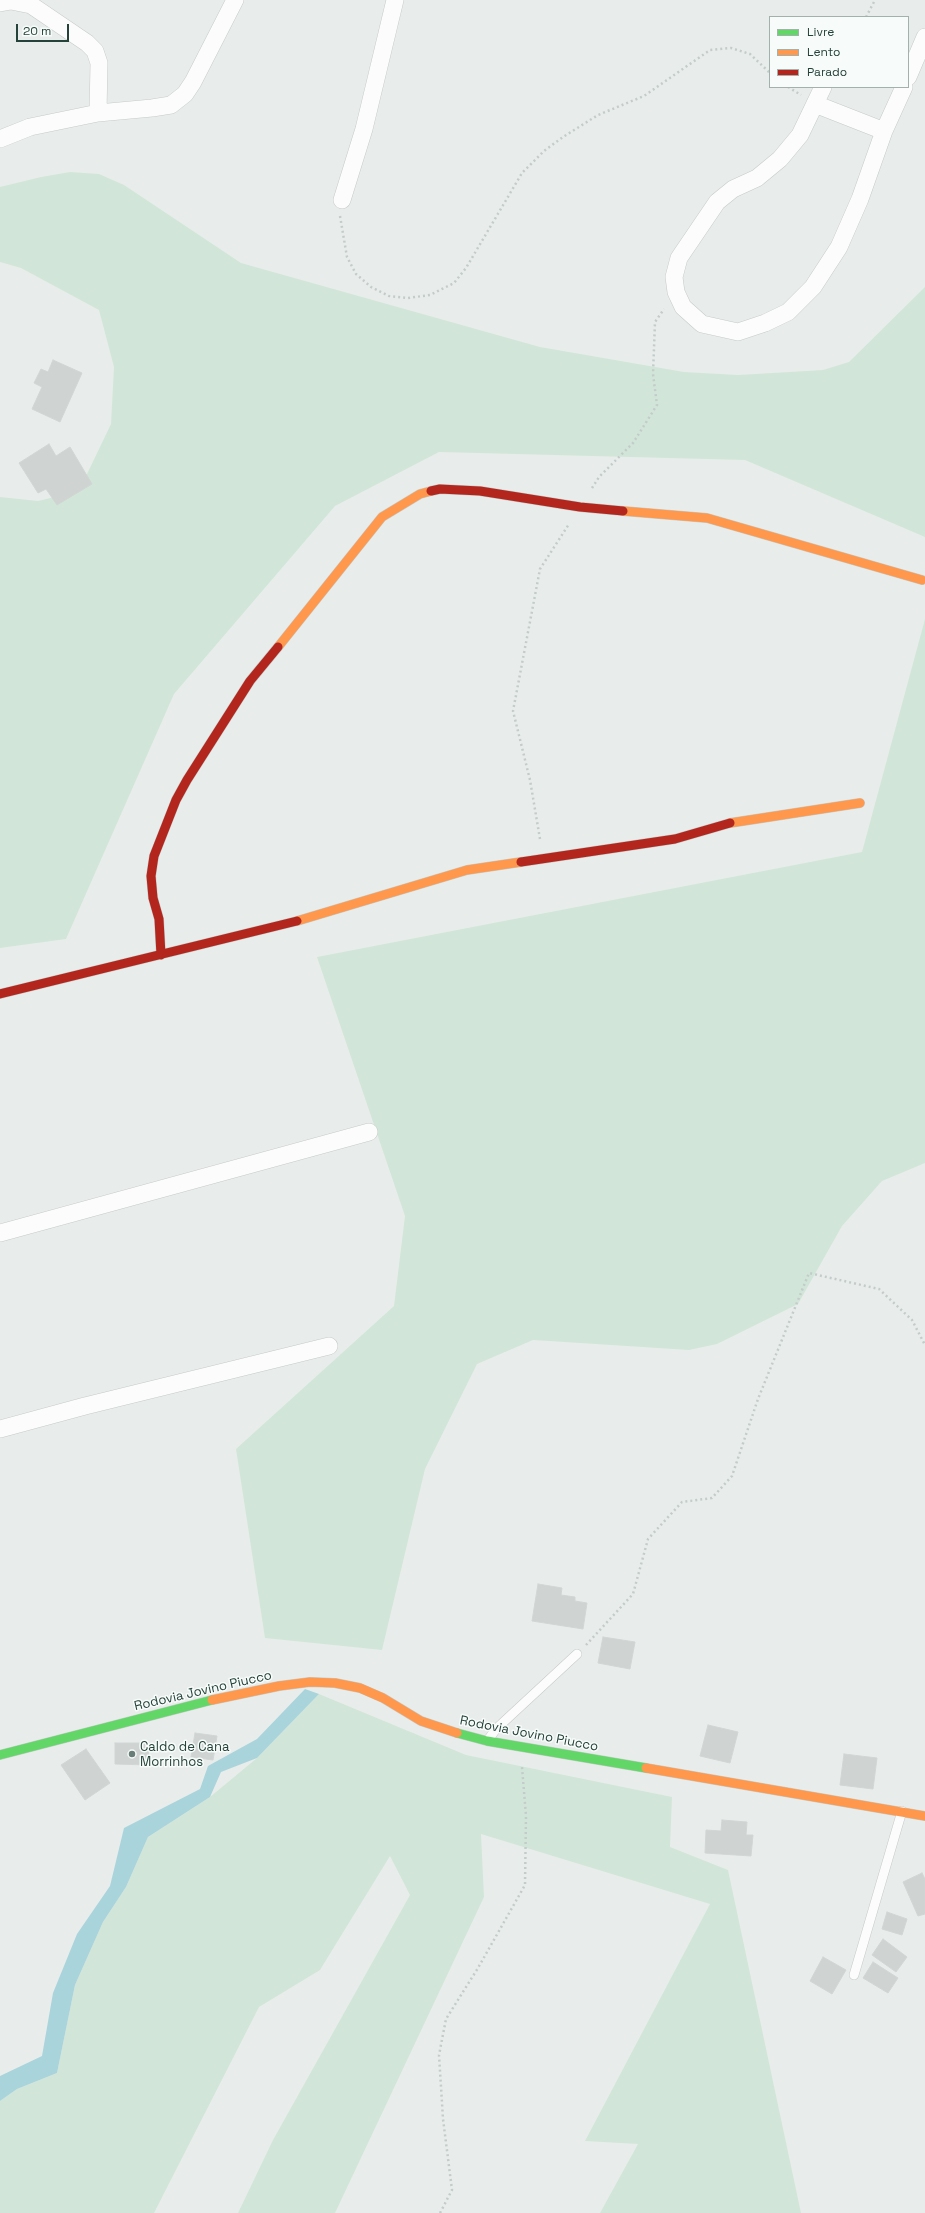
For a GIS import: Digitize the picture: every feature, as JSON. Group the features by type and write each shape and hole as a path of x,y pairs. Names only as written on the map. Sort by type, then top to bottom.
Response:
{"street":[{"path":"0,139 30,127 98,113 171,105 185,94 235,0"},
{"path":"342,200 364,129 395,0"},
{"path":"0,3 11,2 31,6 87,43 95,51 99,64 98,113"},
{"path":"909,75 925,36"},
{"path":"823,88 800,135 780,159 757,178 734,190 717,202 679,258 674,277 676,292 682,307 702,324 738,332 765,323 788,312 813,287 839,247 860,199 884,132 904,88"},
{"path":"815,104 884,132"},
{"path":"161,955 160,919 153,898 152,876 154,856 176,800 250,681 382,517 420,494 440,489 480,491 580,506 707,518 922,580"},
{"path":"0,994 294,922 466,870 675,839 719,825 860,803"},
{"path":"0,1233 369,1132"},
{"path":"0,1429 85,1406 329,1346"},
{"name":"Rodovia Jovino Piucco","path":"0,1755 211,1700 280,1686 310,1682 335,1683 360,1688 383,1698 421,1721 447,1731 487,1741 925,1816"}],"lane":[{"path":"487,1741 496,1730 577,1654"},
{"path":"854,1975 902,1811"}],"path":[{"path":"867,16 875,0"},
{"path":"342,200 340,218 342,238 346,257 356,274 371,287 389,296 408,298 430,295 454,283 466,268 522,173 544,152 563,137 598,115 644,96 710,50 731,48 750,54 769,72"},
{"path":"543,858 530,780 513,711 540,569 599,477 633,443 657,405 652,374 655,322 676,292"},
{"path":"577,1654 633,1594 648,1539 682,1502 712,1498 732,1476 758,1399 809,1273 879,1289 912,1320 925,1346"},
{"path":"440,2213 452,2190 443,2119 439,2055 446,2018 478,1968 525,1885 526,1816 520,1746"}],"green space":[{"path":"70,172 99,174 124,185 241,263 540,347 684,372 738,375 823,370 849,362 925,287 925,537 745,460 439,452 335,506 174,694 66,939 0,948 0,497 38,501 67,494 87,474 111,424 114,367 99,310 21,268 0,262 0,187"},
{"path":"925,619 925,1163 882,1181 842,1226 798,1304 717,1344 689,1350 533,1340 477,1364 425,1469 382,1650 265,1638 236,1449 394,1306 405,1216 317,957 862,852"},
{"path":"319,1694 466,1755 672,1797 670,1847 728,1870 801,2213 600,2213 638,2144 585,2141 710,1904 481,1834 484,1897 335,2213 238,2213 273,2140 410,1895 390,1856 320,1970 259,2007 154,2213 0,2213 0,2101 17,2089 57,2073 75,1985 103,1922 126,1887 148,1837 210,1797 257,1758"}],"water":[{"path":"305,1689 319,1694 257,1758 221,1772 210,1797 148,1837 126,1887 103,1922 75,1985 57,2073 17,2089 0,2101 0,2076 42,2056 53,1993 77,1934 110,1886 124,1828 200,1789 208,1766 257,1739"}],"building":[{"path":"53,360 82,373 60,422 32,409 42,387 34,383 41,369 48,372"},
{"path":"49,444 56,456 70,447 92,484 57,505 46,489 38,493 19,463"},
{"path":"538,1584 562,1588 561,1595 575,1597 575,1601 587,1603 583,1629 532,1621"},
{"path":"603,1637 635,1642 630,1669 598,1663"},
{"path":"708,1725 738,1732 730,1763 700,1756"},
{"path":"195,1733 217,1736 213,1760 191,1757"},
{"name":"Caldo de Cana Morrinhos","path":"115,1743 149,1743 148,1765 115,1764"},
{"path":"86,1749 110,1783 85,1800 61,1765"},
{"path":"844,1754 877,1758 873,1789 840,1785"},
{"path":"722,1820 747,1822 746,1835 753,1835 751,1856 705,1853 706,1830 721,1831"},
{"path":"922,1873 925,1879 925,1914 918,1916 903,1882"},
{"path":"887,1912 907,1919 902,1935 882,1929"},
{"path":"883,1939 907,1957 896,1972 872,1955"},
{"path":"823,1957 846,1970 832,1994 810,1981"},
{"path":"873,1962 898,1978 888,1993 863,1978"}],"traffic: fast":[{"path":"0,1755 212,1700"},
{"path":"457,1733 487,1741 646,1768"}],"traffic: slow":[{"path":"278,647 382,517 420,494 431,491"},
{"path":"623,511 707,518 922,580"},
{"path":"730,823 860,803"},
{"path":"297,921 467,870 521,862"},
{"path":"212,1700 279,1686 310,1682 335,1683 360,1688 383,1698 421,1721 457,1733"},
{"path":"646,1768 925,1816"}],"traffic: jam":[{"path":"431,491 440,489 480,491 580,507 623,511"},
{"path":"161,955 159,919 153,898 151,876 154,856 176,800 187,780 250,681 278,647"},
{"path":"521,862 675,839 730,823"},
{"path":"0,994 297,921"}],"place":[{"name":"Caldo de Cana Morrinhos","path":"132,1754"}]}
